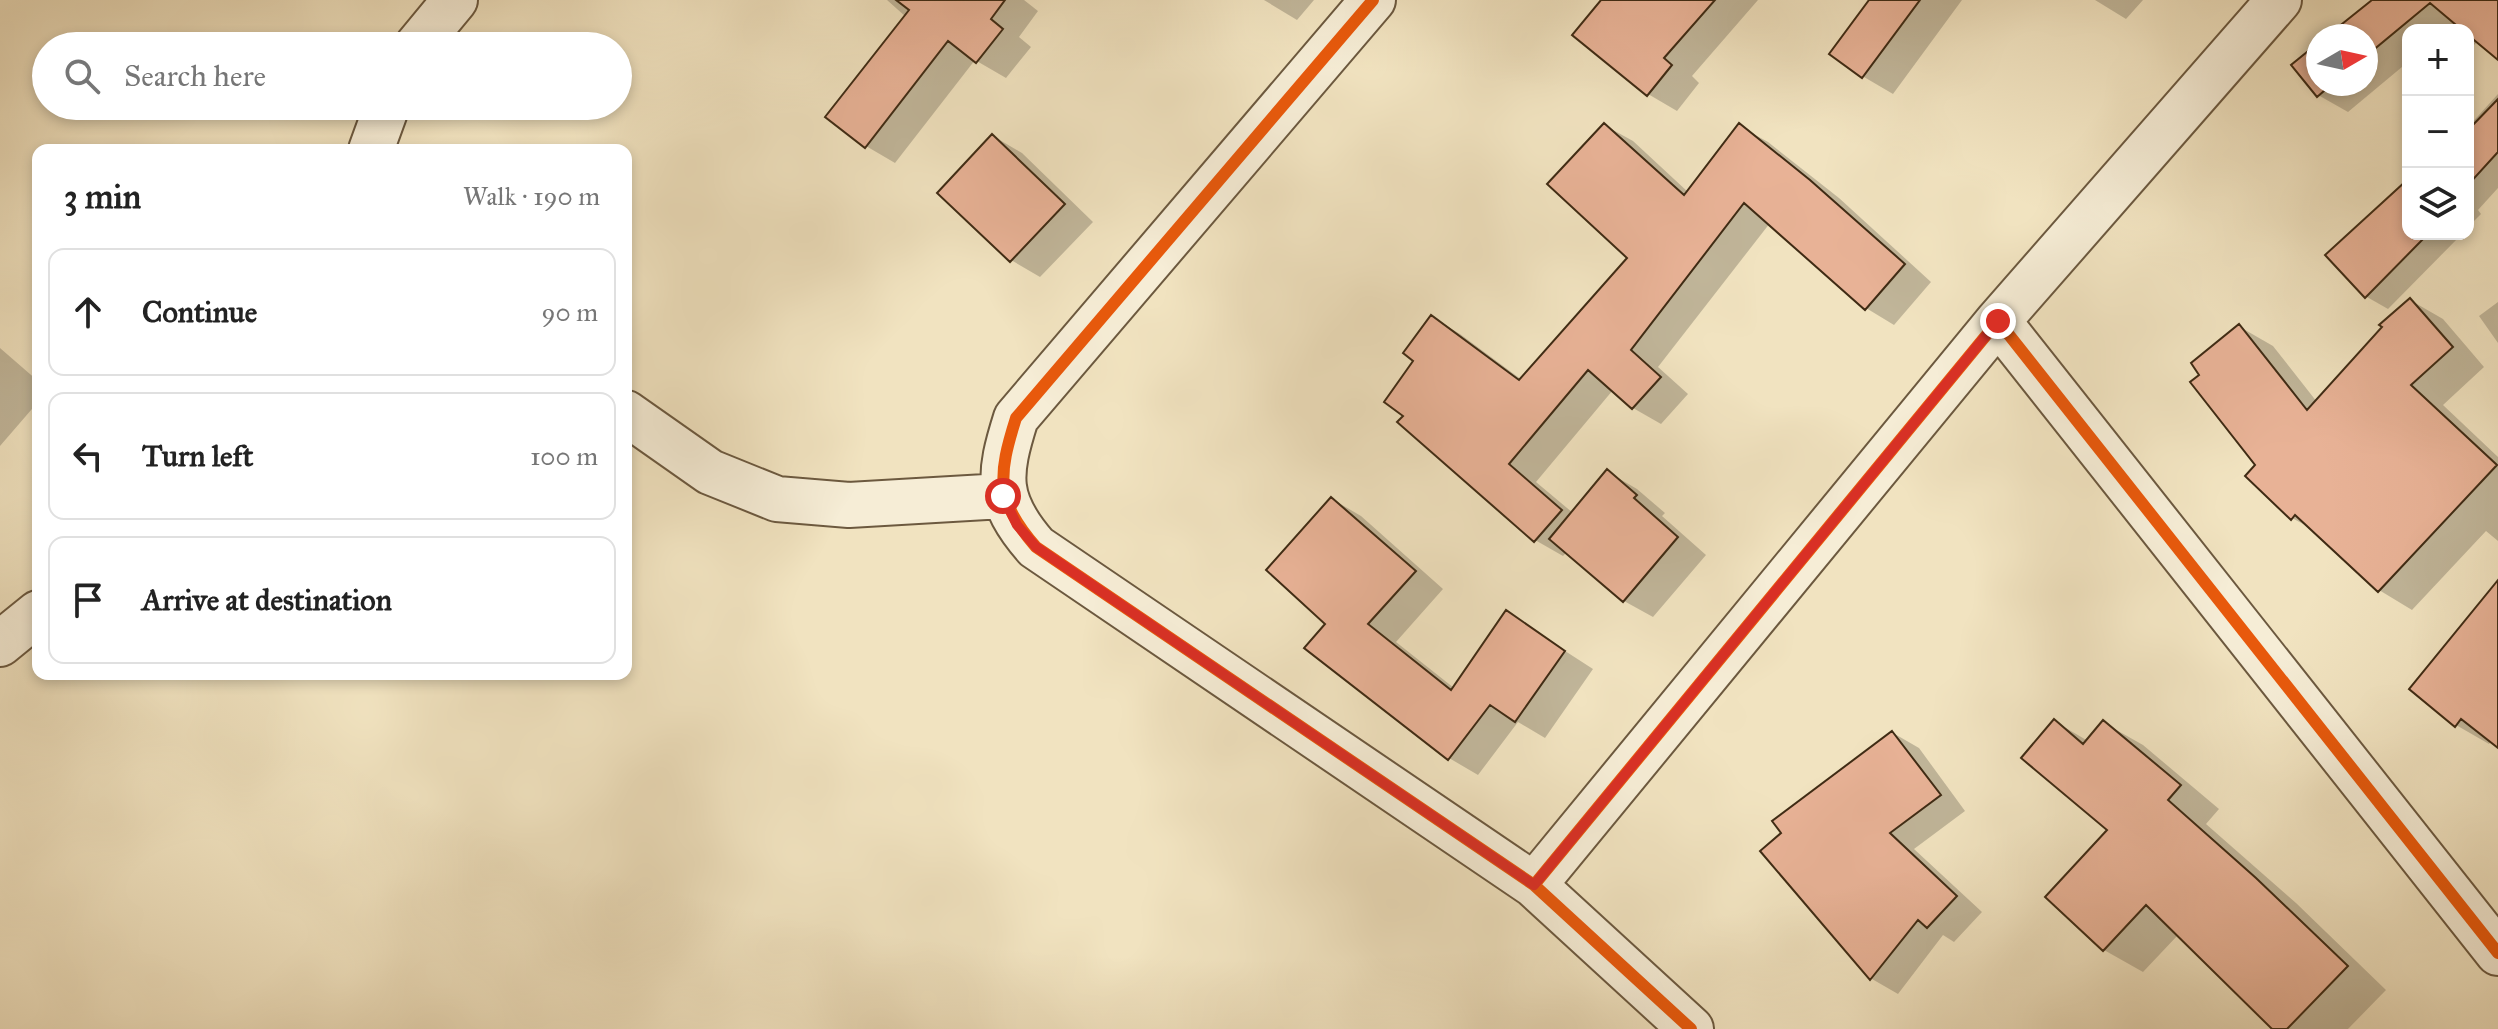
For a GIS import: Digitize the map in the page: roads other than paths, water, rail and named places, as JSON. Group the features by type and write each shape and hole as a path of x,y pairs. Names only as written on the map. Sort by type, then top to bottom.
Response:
{"street":[{"path":"429,32 455,0"},
{"path":"1373,0 1016,418 1005,453 1003,496 1017,525 1036,547 1534,885 1691,1029"},
{"path":"1534,885 1998,321 2279,0"},
{"path":"373,144 382,120"},
{"path":"1998,321 2498,953"},
{"path":"632,417 710,472 777,499 849,505 1003,496"},
{"path":"0,644 32,618"}]}
